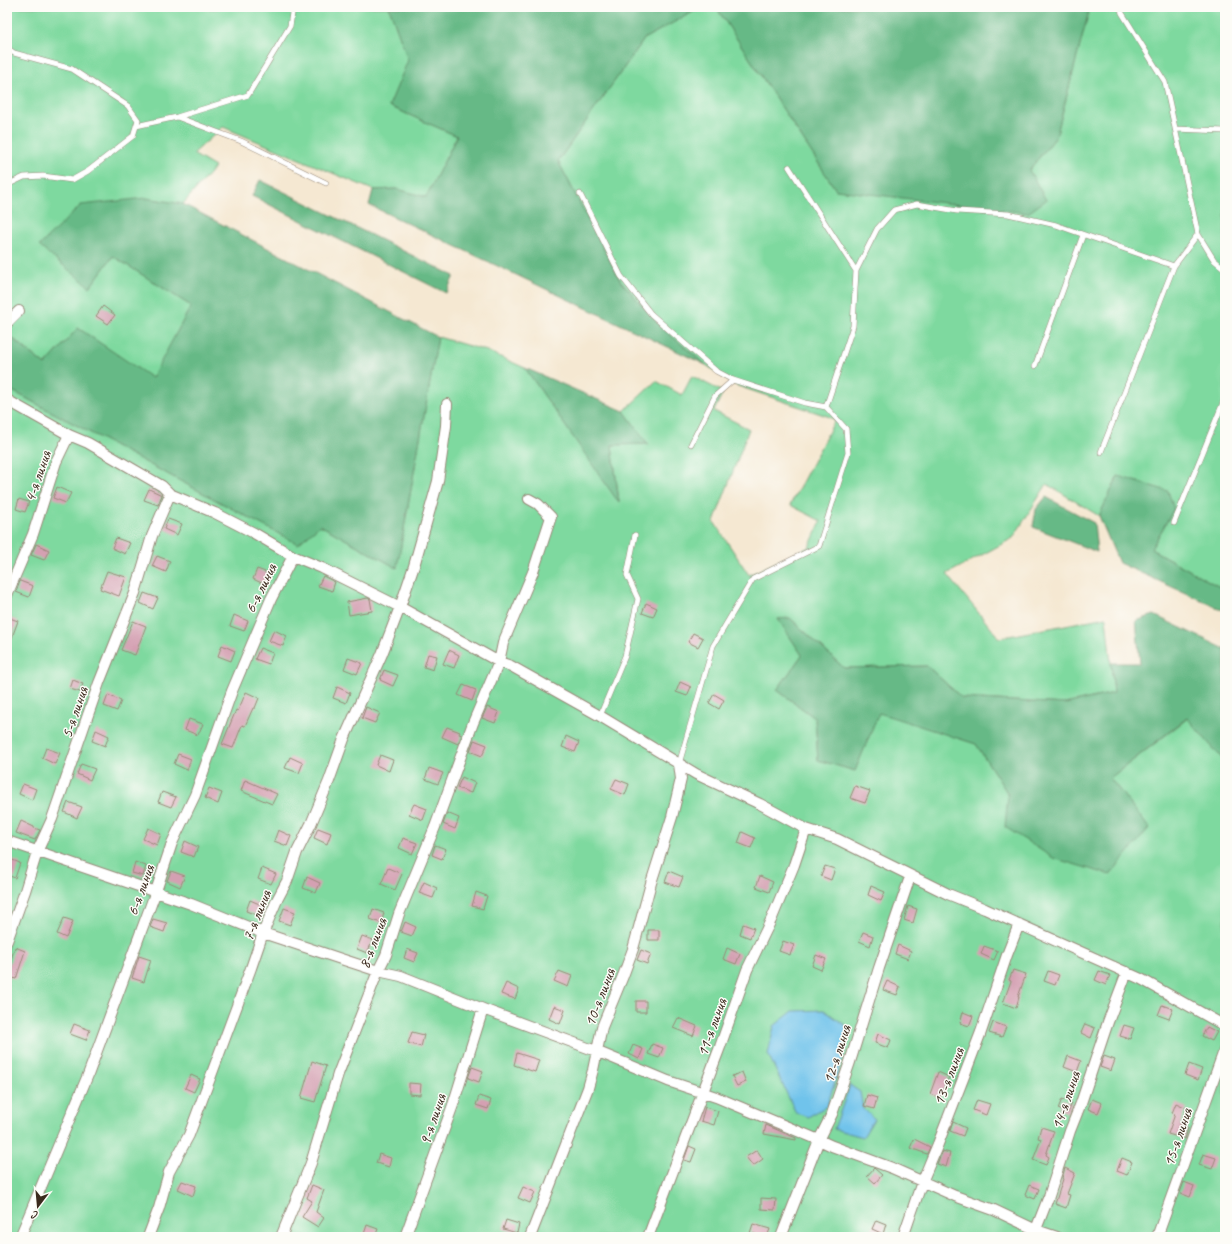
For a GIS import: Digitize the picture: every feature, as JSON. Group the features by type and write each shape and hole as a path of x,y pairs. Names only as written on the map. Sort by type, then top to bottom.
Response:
{"street":[{"path":"7,323 19,311"},
{"path":"7,400 162,486 170,494 221,516 293,556 322,568 400,607 499,662 511,666 600,716 696,774 753,801 806,829 837,839 948,894 1127,972 1225,1026"},
{"name":"7-я линия","path":"148,1237 159,1208 169,1172 189,1135 263,933 287,881 297,852 320,803 344,739 382,654 400,607 414,566 438,481 446,426 447,404"},
{"name":"4-я линия","path":"7,595 33,534 56,462 69,435"},
{"name":"5-я линия","path":"7,941 37,852 52,819 99,683 135,593 152,536 170,494"},
{"name":"8-я линия","path":"281,1237 311,1163 338,1074 378,971 386,955 399,914 435,827 474,723 499,662 503,643 533,572 551,517 538,504 529,500"},
{"name":"6-я линия","path":"20,1237 88,1075 172,844 207,764 232,691 246,656 271,599 293,556"},
{"name":"10-я линия","path":"530,1237 552,1183 561,1154 588,1088 602,1027 633,949 650,883 672,817 681,778 679,764"},
{"name":"11-я линия","path":"648,1237 703,1093 747,970 772,918 794,865 806,829"},
{"path":"7,841 156,891 228,917 263,933 378,971 401,976 483,1009 596,1051 668,1081 716,1097 832,1146 892,1168 955,1196 994,1210 1034,1234 1057,1237"},
{"name":"12-я линия","path":"781,1237 819,1140 832,1114 910,876"},
{"name":"13-я линия","path":"903,1237 922,1182 981,1032 1019,924"},
{"name":"14-я линия","path":"1034,1234 1049,1196 1070,1131 1127,972"},
{"name":"9-я линия","path":"405,1237 453,1105 483,1009"},
{"name":"15-я линия","path":"1157,1237 1225,1048"}],"lane":[{"path":"136,126 177,117 248,95 290,26 293,7"},
{"path":"1120,7 1122,13 1165,82 1198,234 1214,260 1225,269"},
{"path":"7,48 14,53 72,69 128,106 138,120 133,136 88,171 72,180 43,176 24,177 7,186"},
{"path":"177,117 241,141 326,183"},
{"path":"1175,129 1225,131"},
{"path":"789,167 856,271"},
{"path":"580,194 621,276 652,314 716,371 733,380 805,403 826,407 846,429 848,452 819,546 753,579 713,646 679,764"},
{"path":"826,407 853,326 856,271 877,229 894,210 917,204 957,211 1008,214 1056,225 1174,266"},
{"path":"1035,366 1083,234"},
{"path":"1101,452 1174,266 1198,234"},
{"path":"691,444 715,396 733,380"},
{"path":"1174,523 1225,398"},
{"path":"600,716 625,656 638,599 627,575 635,535"}],"green space":[{"path":"7,7 184,7 216,9 216,7 389,7 409,60 389,106 457,136 426,197 397,189 373,190 223,127 193,154 215,167 183,204 146,198 90,287 113,256 191,306 152,379 78,328 45,365 9,335 7,336"},
{"path":"389,7 702,7 645,38 558,161 620,280 662,328 706,365 369,205 373,190 397,189 426,197 457,136 389,106 408,60"},
{"path":"702,7 716,7 836,190 1029,170 1056,137 1090,7 1225,7 1225,590 1151,549 1174,509 1118,476 1099,516 1047,484 1013,538 947,574 999,638 1106,617 1114,693 1065,704 962,698 927,666 844,668 790,618 778,619 802,655 777,690 815,718 818,760 855,771 879,712 976,744 1008,794 1149,828 1110,778 1188,718 1225,762 1225,1237 7,1237 7,388 298,544 320,525 397,568 438,337 487,351 525,368 619,502 612,445 648,444 624,411 656,381 682,395 692,376 723,392 714,411 749,429 714,522 749,575 809,547 821,521 790,505 835,420 735,385 706,365 662,328 620,280 558,161 645,38"},
{"path":"716,7 1090,7 1056,137 1029,170 1046,200 1028,213 836,190"},
{"path":"260,180 454,276 446,293 252,196"},
{"path":"146,198 183,204 438,337 397,568 320,525 298,544 7,388 8,335 45,365 78,328 152,378 191,306 113,256 90,287 39,246 81,205"},
{"path":"525,368 624,411 648,444 612,445 619,503"},
{"path":"1118,476 1168,491 1174,509 1151,549 1225,590 1225,611 1119,563 1099,516"},
{"path":"1046,497 1094,523 1097,552 1033,527 1036,509"},
{"path":"1154,615 1225,649 1225,762 1187,718 1110,778 1149,828 1110,875 1053,858 1005,827 1008,794 976,744 879,713 855,771 818,760 815,718 777,690 802,655 778,619 790,618 844,668 927,666 962,698 1065,704 1114,693 1111,663 1140,663 1136,621"}],"water":[{"path":"824,1010 852,1030 827,1106 808,1117 796,1113 768,1054 774,1026 793,1011"},
{"path":"850,1085 860,1092 863,1108 874,1119 863,1137 834,1129"}],"building":[{"path":"103,306 115,315 108,324 96,316"},
{"path":"57,487 71,493 66,503 53,498"},
{"path":"149,489 162,495 158,505 144,500"},
{"path":"19,499 29,502 25,512 16,509"},
{"path":"168,519 182,524 177,535 164,529"},
{"path":"116,538 130,543 125,554 112,548"},
{"path":"36,544 49,550 44,560 31,555"},
{"path":"157,556 170,561 166,572 152,566"},
{"path":"257,569 271,574 266,585 253,579"},
{"path":"107,571 126,577 119,596 100,589"},
{"path":"323,576 335,582 332,591 318,586"},
{"path":"20,581 33,586 29,597 16,592"},
{"path":"144,593 158,598 153,609 140,603"},
{"path":"368,598 370,599 372,611 349,615 347,602"},
{"path":"646,603 657,608 653,617 642,613"},
{"path":"234,615 248,621 244,631 230,626"},
{"path":"7,617 18,621 8,648 7,648"},
{"path":"133,621 146,626 135,655 121,650"},
{"path":"274,630 287,636 283,646 269,641"},
{"path":"693,633 703,638 698,647 688,642"},
{"path":"222,645 235,651 231,661 218,656"},
{"path":"260,648 273,653 269,664 255,659"},
{"path":"449,650 459,655 454,668 443,664"},
{"path":"428,654 437,656 433,670 424,667"},
{"path":"348,658 362,663 357,674 344,669"},
{"path":"384,670 398,675 393,686 380,680"},
{"path":"73,680 83,684 80,692 70,689"},
{"path":"680,682 691,687 687,696 676,692"},
{"path":"463,685 476,690 472,701 458,695"},
{"path":"337,687 350,693 346,703 333,698"},
{"path":"246,692 259,698 245,726 242,725 233,748 222,744 236,710 238,711"},
{"path":"714,694 724,700 719,709 709,703"},
{"path":"108,695 121,701 117,711 104,706"},
{"path":"366,707 380,713 375,723 362,718"},
{"path":"487,707 499,712 495,723 482,718"},
{"path":"189,719 203,724 198,735 185,730"},
{"path":"447,727 460,732 459,734 462,735 458,744 442,737"},
{"path":"96,730 109,736 105,746 92,741"},
{"path":"566,736 579,742 575,752 562,747"},
{"path":"474,740 487,745 482,756 470,751"},
{"path":"46,748 60,753 55,764 42,758"},
{"path":"178,754 191,759 187,770 174,764"},
{"path":"380,755 393,760 389,771 376,765"},
{"path":"290,757 303,763 299,773 285,768"},
{"path":"81,764 95,769 90,780 77,774"},
{"path":"429,768 443,773 438,784 425,779"},
{"path":"462,777 475,783 471,793 457,788"},
{"path":"616,779 629,784 625,795 611,789"},
{"path":"245,780 277,794 272,804 241,791"},
{"path":"23,784 36,789 32,800 19,794"},
{"path":"855,786 870,791 865,803 850,798"},
{"path":"209,788 222,793 218,804 205,798"},
{"path":"162,792 176,797 171,807 158,802"},
{"path":"68,802 82,807 77,818 64,812"},
{"path":"414,804 427,809 423,820 409,814"},
{"path":"447,813 459,818 455,829 443,824"},
{"path":"21,821 40,830 35,840 16,833"},
{"path":"148,828 161,834 157,845 143,839"},
{"path":"318,828 331,833 327,844 314,838"},
{"path":"278,830 291,836 287,846 274,841"},
{"path":"742,832 755,838 751,848 738,843"},
{"path":"403,838 417,843 412,854 399,848"},
{"path":"185,841 198,847 194,857 181,852"},
{"path":"435,845 446,849 442,859 432,855"},
{"path":"10,859 20,863 15,878 7,875 7,868"},
{"path":"135,862 146,866 143,876 132,873"},
{"path":"825,866 835,869 831,880 821,876"},
{"path":"262,868 276,874 271,884 258,879"},
{"path":"388,868 402,874 395,890 381,884"},
{"path":"171,871 185,876 180,887 167,881"},
{"path":"669,871 683,877 679,887 665,882"},
{"path":"760,876 773,882 769,892 756,887"},
{"path":"307,877 320,883 316,893 303,888"},
{"path":"424,882 437,888 433,898 419,893"},
{"path":"871,886 885,892 881,901 868,895"},
{"path":"476,892 487,896 483,909 472,906"},
{"path":"250,900 264,906 259,916 246,911"},
{"path":"908,906 917,909 913,923 904,920"},
{"path":"284,908 295,912 290,925 279,921"},
{"path":"373,909 384,913 381,923 370,919"},
{"path":"64,918 73,921 66,938 57,934"},
{"path":"153,919 167,923 164,932 150,927"},
{"path":"405,922 416,927 412,936 401,932"},
{"path":"743,924 754,928 750,938 740,934"},
{"path":"648,930 659,930 659,940 648,940"},
{"path":"863,932 873,936 870,946 859,941"},
{"path":"362,936 373,940 367,953 357,949"},
{"path":"783,941 794,945 790,955 779,951"},
{"path":"898,945 911,951 908,959 895,954"},
{"path":"984,946 998,951 994,960 981,954"},
{"path":"15,947 25,951 16,979 7,976 7,971"},
{"path":"727,948 740,954 736,964 723,959"},
{"path":"407,949 418,953 414,962 404,958"},
{"path":"641,950 651,954 647,964 637,960"},
{"path":"816,955 826,959 821,970 812,966"},
{"path":"139,956 151,960 144,982 132,978"},
{"path":"1013,970 1026,974 1016,1008 1003,1003 1011,981 1009,980"},
{"path":"559,971 572,976 568,987 554,981"},
{"path":"1048,971 1059,975 1055,985 1044,981"},
{"path":"1099,971 1110,975 1106,985 1095,980"},
{"path":"887,981 900,987 897,995 883,990"},
{"path":"506,983 519,989 515,999 501,994"},
{"path":"636,1001 646,1001 646,1012 636,1012"},
{"path":"1162,1005 1173,1009 1169,1019 1158,1015"},
{"path":"554,1006 565,1010 560,1024 549,1019"},
{"path":"963,1012 973,1016 969,1026 960,1023"},
{"path":"678,1018 697,1026 693,1036 673,1028"},
{"path":"993,1022 1006,1027 1002,1037 989,1033"},
{"path":"74,1024 90,1030 86,1040 70,1034"},
{"path":"1085,1024 1095,1028 1091,1038 1081,1033"},
{"path":"1124,1025 1134,1028 1130,1039 1120,1036"},
{"path":"1207,1027 1217,1032 1212,1041 1202,1036"},
{"path":"412,1032 424,1035 421,1047 408,1043"},
{"path":"878,1034 891,1040 888,1048 875,1043"},
{"path":"652,1044 663,1048 659,1058 648,1054"},
{"path":"633,1045 643,1049 639,1059 629,1054"},
{"path":"517,1053 539,1060 535,1072 514,1065"},
{"path":"1068,1056 1081,1061 1077,1072 1064,1067"},
{"path":"1104,1056 1115,1060 1111,1071 1100,1067"},
{"path":"312,1061 326,1066 315,1102 301,1098"},
{"path":"1189,1064 1202,1069 1198,1080 1185,1075"},
{"path":"472,1067 483,1071 479,1082 468,1078"},
{"path":"742,1072 746,1082 737,1086 732,1076"},
{"path":"938,1072 949,1077 940,1098 930,1094"},
{"path":"191,1075 200,1079 194,1092 185,1088"},
{"path":"409,1083 421,1084 420,1095 409,1094"},
{"path":"867,1095 877,1098 874,1109 864,1106"},
{"path":"479,1096 491,1100 488,1109 476,1105"},
{"path":"1062,1099 1072,1103 1068,1113 1058,1109"},
{"path":"1092,1099 1102,1103 1098,1113 1088,1109"},
{"path":"977,1100 990,1104 986,1115 973,1110"},
{"path":"1176,1103 1187,1108 1180,1125 1188,1128 1185,1139 1168,1134 1175,1114 1172,1113"},
{"path":"705,1107 718,1111 714,1125 701,1121"},
{"path":"953,1122 966,1128 963,1136 950,1131"},
{"path":"766,1125 796,1138 796,1140 764,1134"},
{"path":"1041,1127 1054,1131 1046,1155 1049,1157 1046,1165 1033,1160 1041,1139 1038,1138"},
{"path":"914,1139 930,1147 927,1154 910,1148"},
{"path":"689,1146 696,1149 691,1162 684,1160"},
{"path":"757,1150 763,1159 753,1166 746,1157"},
{"path":"942,1151 950,1153 946,1167 937,1164"},
{"path":"379,1154 391,1158 389,1167 376,1163"},
{"path":"1203,1154 1216,1158 1212,1169 1199,1165"},
{"path":"1122,1158 1132,1162 1127,1175 1117,1171"},
{"path":"874,1168 882,1175 875,1183 867,1176"},
{"path":"1065,1168 1075,1173 1067,1194 1070,1195 1066,1208 1055,1204"},
{"path":"182,1181 196,1186 193,1196 178,1189"},
{"path":"1184,1182 1194,1186 1190,1197 1180,1193"},
{"path":"312,1185 324,1190 316,1212 324,1218 318,1227 302,1217 312,1201 307,1198"},
{"path":"1029,1185 1039,1189 1035,1199 1025,1195"},
{"path":"523,1187 535,1192 530,1203 518,1198"},
{"path":"761,1198 776,1199 775,1210 761,1209"},
{"path":"506,1220 519,1224 517,1233 503,1229"},
{"path":"876,1220 886,1224 883,1234 872,1229"},
{"path":"753,1224 770,1229 767,1237 750,1233"},
{"path":"367,1225 378,1229 375,1237 363,1237"}]}
